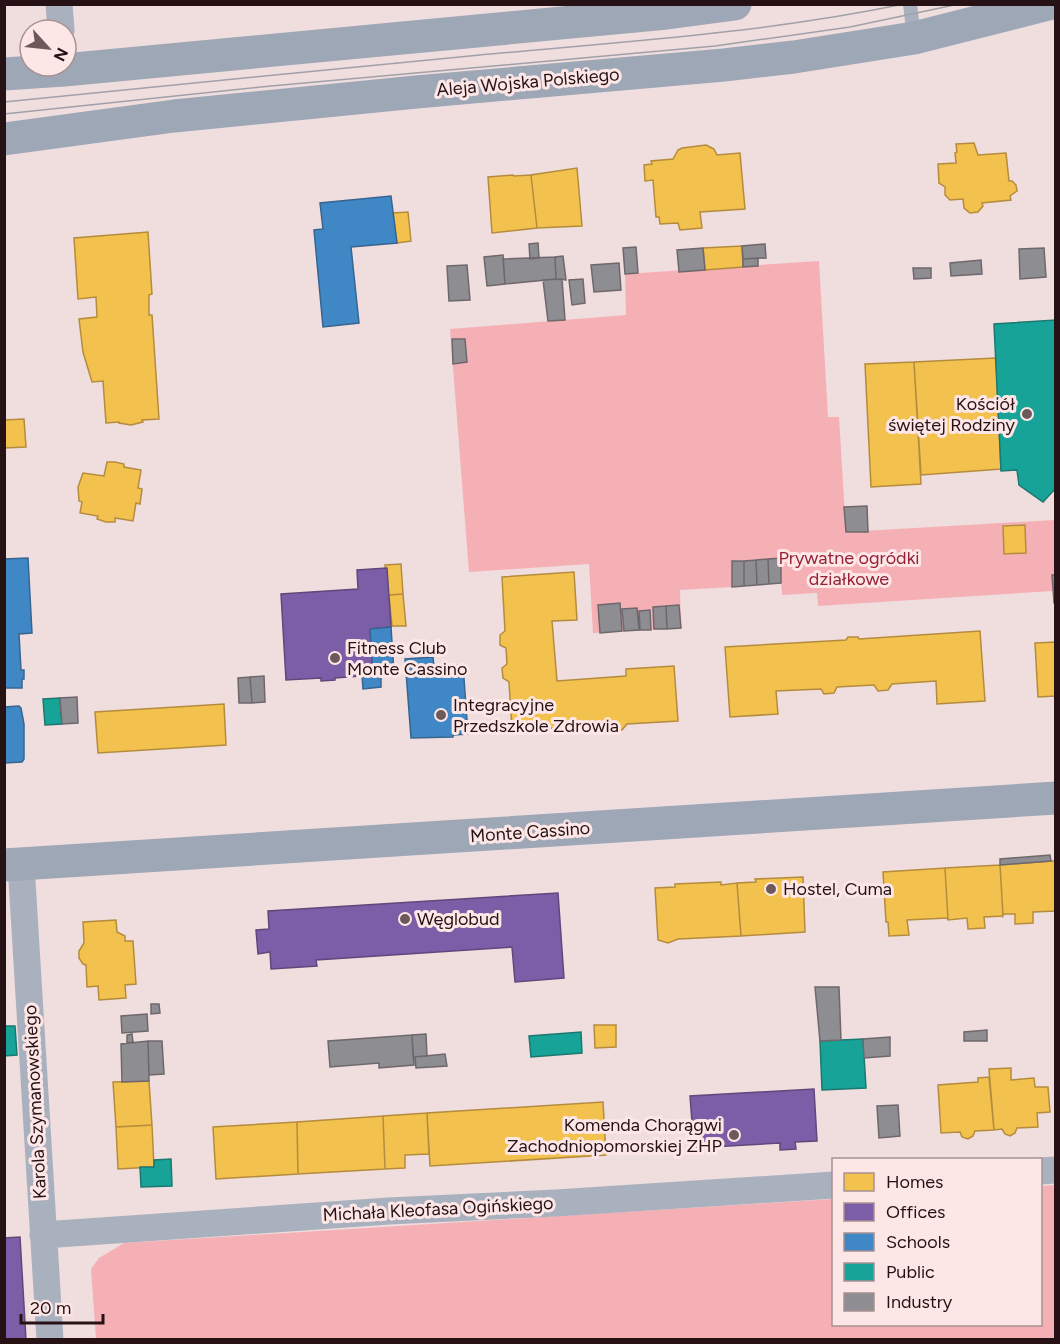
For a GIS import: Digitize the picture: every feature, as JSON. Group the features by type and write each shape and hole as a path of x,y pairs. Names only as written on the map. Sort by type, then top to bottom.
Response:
{"main road":[{"path":"78,67 667,13 735,4"},
{"name":"Aleja Wojska Polskiego","path":"4,139 186,114 794,57 914,38 1048,4"},
{"name":"Monte Cassino","path":"13,865 1056,798"}],"street":[{"name":"Karola Szymanowskiego","path":"13,865 50,1340"},
{"name":"Michała Kleofasa Ogińskiego","path":"43,1235 385,1211 556,1203 832,1185"}],"lane":[{"path":"910,4 914,38"}],"green space":[{"name":"Prywatne ogródki działkowe","path":"819,261 828,417 839,417 846,532 1055,520 1056,575 1052,575 1053,591 818,606 817,593 782,595 780,558 732,561 732,587 680,590 681,628 593,633 589,564 469,572 450,329 626,315 625,274"},
{"path":"1055,1185 1055,1339 96,1339 91,1269 99,1258 124,1243 832,1199 832,1326 1042,1326 1042,1186"}],"building: Homes":[{"path":"974,143 978,155 1006,153 1009,181 1016,185 1017,191 1010,196 1011,200 982,203 983,206 978,212 970,213 964,208 963,199 950,200 945,195 945,187 939,183 938,164 956,163 956,144"},
{"path":"706,145 714,149 717,155 740,153 745,209 700,212 702,228 680,230 678,223 660,224 659,217 656,217 653,180 645,181 644,165 652,164 651,161 673,159 678,150 682,148"},
{"path":"577,168 582,226 537,228 531,175"},
{"path":"531,175 537,228 492,233 488,177"},
{"path":"408,212 411,241 397,243 393,213"},
{"path":"148,232 152,294 149,295 149,315 152,315 159,419 142,420 143,422 131,425 119,422 106,423 103,381 92,382 83,352 79,319 97,317 96,297 78,299 74,238"},
{"path":"742,246 743,267 705,270 703,248"},
{"path":"996,358 1001,469 921,475 914,362"},
{"path":"914,362 921,484 871,487 865,364"},
{"path":"24,419 26,447 4,448 4,420"},
{"path":"107,462 124,464 124,467 141,470 138,488 142,489 140,504 136,503 133,521 115,518 115,522 106,522 97,519 98,516 80,513 82,502 79,501 78,487 83,473 104,476"},
{"path":"1025,525 1026,553 1004,554 1003,526"},
{"path":"401,564 403,594 388,595 385,565"},
{"path":"574,572 577,620 552,621 557,681 626,676 626,669 674,666 678,721 627,724 622,730 612,730 608,725 572,727 569,733 559,733 555,728 512,731 509,682 503,678 502,668 507,664 506,648 500,645 500,635 505,631 502,577"},
{"path":"403,594 406,626 392,626 389,595"},
{"path":"980,631 985,701 937,704 936,681 892,684 888,690 878,691 874,685 837,687 834,693 824,694 821,689 776,691 778,714 730,717 725,647 846,640 848,637 859,639"},
{"path":"1056,642 1056,696 1038,697 1035,643"},
{"path":"224,704 226,745 98,753 95,712"},
{"path":"1056,861 1056,911 1033,912 1033,923 1015,924 1015,914 1004,914 1003,916 1000,865"},
{"path":"1000,865 1003,916 984,917 985,928 968,929 967,918 948,920 945,868"},
{"path":"945,868 948,920 947,918 907,920 909,935 889,936 883,872"},
{"path":"803,877 805,932 741,936 737,883 756,882 755,879"},
{"path":"721,882 721,885 737,883 741,936 678,939 668,943 658,940 655,888 675,887 675,884"},
{"path":"116,920 117,932 125,936 125,941 133,941 136,984 125,985 126,998 99,1000 98,986 87,987 86,965 79,958 79,951 84,943 83,922"},
{"path":"594,1025 616,1025 616,1047 595,1048"},
{"path":"1011,1068 1011,1080 1034,1078 1035,1087 1048,1087 1050,1112 1037,1113 1038,1127 1017,1128 1010,1136 1002,1129 994,1130 989,1069"},
{"path":"989,1077 994,1130 975,1131 968,1139 962,1137 960,1132 941,1133 938,1085 978,1082 978,1078"},
{"path":"149,1081 152,1125 116,1127 113,1082"},
{"path":"603,1102 606,1155 430,1166 427,1113"},
{"path":"427,1113 429,1154 405,1155 405,1168 385,1169 383,1116"},
{"path":"383,1116 385,1169 298,1174 297,1122"},
{"path":"297,1122 298,1174 216,1179 213,1127"},
{"path":"152,1125 154,1167 118,1169 116,1127"}],"building: Offices":[{"path":"387,568 391,627 370,629 373,675 321,681 321,678 286,680 281,594 358,589 357,570"},
{"path":"558,893 564,978 515,982 512,947 316,960 317,966 271,969 270,952 258,954 256,930 269,929 268,911"},
{"path":"814,1089 817,1141 795,1142 796,1149 780,1150 780,1143 694,1148 690,1096"},
{"path":"20,1237 26,1340 4,1340 4,1238"}],"building: Schools":[{"path":"391,196 397,243 351,247 359,323 323,327 314,230 323,229 320,203"},
{"path":"28,558 32,633 19,634 21,670 24,670 24,679 22,679 22,688 4,688 4,559"},
{"path":"391,627 394,673 381,674 381,687 363,689 362,676 373,675 370,629"},
{"path":"433,657 434,667 463,665 468,734 453,735 453,737 411,738 405,659"},
{"path":"19,706 24,724 24,759 22,762 5,763 4,707"}],"building: Public":[{"name":"Kościół świętej Rodziny","path":"1056,320 1056,488 1043,502 1019,485 1017,470 1001,471 994,324"},
{"path":"60,698 62,724 45,725 43,699"},
{"path":"4,1026 15,1026 17,1055 4,1056"},
{"path":"581,1032 582,1053 531,1057 529,1036"},
{"path":"863,1039 866,1088 822,1090 820,1041"},
{"path":"171,1159 172,1186 141,1187 140,1167 154,1167 154,1160"}],"building: Industry":[{"path":"538,243 539,258 530,259 529,244"},
{"path":"765,244 766,258 743,259 742,246"},
{"path":"636,247 638,273 625,274 623,248"},
{"path":"703,248 705,270 679,272 677,250"},
{"path":"1044,248 1046,277 1020,279 1019,249"},
{"path":"503,255 505,284 487,286 484,257"},
{"path":"563,256 566,280 556,279 555,257"},
{"path":"555,257 556,279 505,284 503,259"},
{"path":"758,258 758,266 743,267 743,259"},
{"path":"981,260 982,274 951,276 950,263"},
{"path":"619,263 621,290 594,292 591,265"},
{"path":"467,265 470,300 449,301 447,266"},
{"path":"913,268 931,268 931,278 914,279"},
{"path":"562,279 565,320 548,321 543,280"},
{"path":"583,279 585,303 572,305 569,280"},
{"path":"452,339 465,339 467,362 453,364"},
{"path":"867,506 868,532 846,532 844,507"},
{"path":"781,558 781,583 769,584 768,559"},
{"path":"768,559 769,584 757,585 756,560"},
{"path":"756,560 757,585 744,586 744,561"},
{"path":"732,561 744,561 744,586 732,587"},
{"path":"1052,575 1056,575 1056,603 1054,603"},
{"path":"620,603 622,631 600,633 598,605"},
{"path":"679,605 681,628 667,629 666,606"},
{"path":"666,606 667,629 654,629 653,607"},
{"path":"637,608 639,630 624,631 622,609"},
{"path":"650,610 651,630 640,630 639,611"},
{"path":"264,676 265,702 252,703 250,677"},
{"path":"250,677 252,703 239,703 238,678"},
{"path":"77,697 78,723 62,724 60,698"},
{"path":"1050,855 1051,861 1000,865 1000,859"},
{"path":"815,987 839,987 841,1040 820,1041"},
{"path":"151,1004 159,1004 160,1013 151,1014"},
{"path":"147,1014 148,1031 122,1033 121,1016"},
{"path":"987,1030 987,1041 964,1041 964,1032"},
{"path":"132,1034 133,1042 127,1043 127,1035"},
{"path":"426,1034 427,1056 413,1057 412,1035"},
{"path":"412,1035 414,1065 379,1068 379,1063 330,1067 328,1041"},
{"path":"890,1037 890,1056 864,1058 863,1039"},
{"path":"148,1041 162,1041 164,1074 149,1075"},
{"path":"148,1041 149,1081 122,1082 121,1044"},
{"path":"445,1054 447,1066 416,1068 415,1057"},
{"path":"898,1105 900,1136 879,1138 877,1106"}],"tram line":[{"path":"4,102 693,36 799,22 904,4"},
{"path":"4,114 271,86 715,46 850,27 959,4"}],"place":[{"name":"Kościół świętej Rodziny","path":"1027,414"},
{"name":"Fitness Club Monte Cassino","path":"335,658"},
{"name":"Integracyjne Przedszkole Zdrowia","path":"441,715"},
{"name":"Hostel, Cuma","path":"771,889"},
{"name":"Węglobud","path":"405,919"},
{"name":"Komenda Chorągwi Zachodniopomorskiej ZHP","path":"734,1135"}]}
